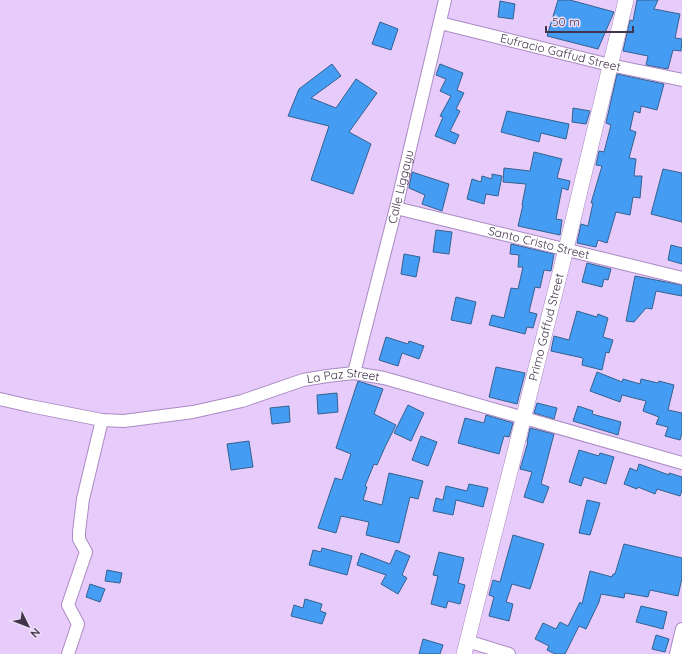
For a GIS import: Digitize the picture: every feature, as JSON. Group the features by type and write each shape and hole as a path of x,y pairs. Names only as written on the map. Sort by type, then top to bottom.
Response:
{"main road":[{"name":"Primo Gaffud Street","path":"466,647 566,249 626,0"}],"street":[{"name":"Calle Liggayu","path":"354,373 396,208 445,0"},
{"name":"Eufracio Gaffud Street","path":"440,23 682,80"},
{"name":"Santo Cristo Street","path":"396,208 682,278"},
{"name":"La Paz Street","path":"0,399 102,420 124,421 193,412 242,400 303,380 354,373 384,378 682,463"},
{"path":"68,654 78,624 68,605 86,552 79,539 83,499 102,420"},
{"path":"676,654 682,630"},
{"path":"466,647 509,654"}],"building":[{"path":"558,0 570,0 614,12 598,49 547,36"},
{"path":"637,0 658,0 654,9 680,14 675,38 682,39 681,51 673,50 668,69 646,65 648,56 623,51 630,20 633,21"},
{"path":"500,1 515,4 513,19 498,17"},
{"path":"380,22 398,29 391,50 372,44"},
{"path":"332,64 341,76 311,98 336,108 356,79 377,93 349,132 371,144 353,194 311,180 329,126 288,116 299,89"},
{"path":"440,64 463,73 457,90 464,93 456,109 460,111 450,131 459,135 455,144 435,136 443,117 440,116 451,96 440,91 446,79 436,75"},
{"path":"617,74 664,84 657,110 641,106 640,113 634,111 630,130 636,132 629,158 636,159 634,176 642,176 640,198 633,197 630,215 616,212 607,243 598,240 596,247 577,243 581,224 588,226 593,203 591,203 602,166 596,165 599,151 604,152 611,125 606,123"},
{"path":"573,108 590,111 586,124 572,122"},
{"path":"507,111 569,124 566,139 541,133 539,142 501,132"},
{"path":"534,152 562,159 557,178 570,181 568,190 562,188 556,219 562,220 560,235 518,226 526,184 503,182 504,168 530,171"},
{"path":"663,169 682,173 682,222 651,214"},
{"path":"412,172 449,184 442,211 422,204 425,195 409,188"},
{"path":"492,174 502,176 498,196 486,194 484,204 467,199 472,179 481,182 482,176 492,179"},
{"path":"436,230 452,232 449,254 433,252"},
{"path":"511,244 554,254 551,271 544,270 540,288 535,287 529,312 537,314 533,328 527,327 525,334 489,325 492,315 504,318 511,288 518,289 523,267 518,267 519,255 510,254"},
{"path":"671,245 682,248 682,264 668,260"},
{"path":"404,254 420,257 416,277 401,274"},
{"path":"587,263 611,269 608,280 604,279 602,287 582,282"},
{"path":"635,276 682,285 682,296 656,291 652,309 646,308 634,322 626,321"},
{"path":"456,297 476,302 471,324 451,320"},
{"path":"577,311 597,317 598,314 608,318 603,337 613,340 609,353 606,352 602,370 582,365 583,358 551,351 554,336 569,340"},
{"path":"386,337 408,344 409,341 424,346 419,359 402,353 398,366 379,360"},
{"path":"496,367 525,373 517,404 489,397"},
{"path":"597,372 622,382 623,379 640,384 641,379 658,383 659,381 674,385 668,410 682,413 682,433 680,440 665,436 668,427 656,424 659,417 643,411 646,401 622,395 620,402 590,391"},
{"path":"358,381 383,389 374,414 396,425 377,465 374,464 365,486 367,487 363,500 382,505 389,473 423,481 418,499 410,497 399,543 366,535 369,522 341,516 336,533 318,528 335,478 342,480 351,454 336,448"},
{"path":"337,393 338,412 318,414 317,395"},
{"path":"537,403 557,408 554,419 534,413"},
{"path":"408,405 424,413 411,441 394,433"},
{"path":"289,406 290,422 272,424 270,408"},
{"path":"578,406 593,411 592,414 621,422 618,435 573,421"},
{"path":"486,415 513,423 509,437 504,436 499,454 458,443 465,418 484,423"},
{"path":"530,428 554,434 541,484 549,487 543,503 524,497 532,472 520,469 528,442"},
{"path":"421,436 437,442 428,466 412,460"},
{"path":"249,441 253,467 231,470 227,444"},
{"path":"579,450 599,456 600,453 614,457 606,484 584,477 581,486 569,482"},
{"path":"639,464 669,475 669,473 682,477 682,490 680,496 657,489 655,494 638,487 637,489 624,484 630,468 637,471"},
{"path":"469,484 488,488 483,507 456,500 453,515 433,511 436,498 443,500 446,486 467,491"},
{"path":"587,500 600,503 590,535 579,533"},
{"path":"513,535 544,544 530,589 512,584 506,602 513,604 509,621 489,616 494,597 489,595 493,580 500,582"},
{"path":"624,544 682,558 682,578 678,596 650,590 648,597 625,593 624,598 601,594 599,602 586,629 579,626 565,654 555,654 547,650 549,646 535,639 543,623 556,629 560,622 568,626 580,602 582,604 590,571 612,577 613,574 615,574"},
{"path":"322,548 352,556 347,575 309,565 313,550 321,552"},
{"path":"396,550 410,556 402,575 407,578 398,594 381,584 386,575 357,565 361,553 390,564"},
{"path":"439,552 464,558 458,583 465,585 460,604 448,601 446,608 431,604 438,576 433,575"},
{"path":"107,570 122,573 120,583 105,581"},
{"path":"90,584 105,589 100,602 86,597"},
{"path":"305,599 322,604 320,611 326,613 322,624 291,616 294,605 303,608"},
{"path":"641,606 667,612 663,629 636,622"},
{"path":"656,635 669,639 665,652 652,649"},
{"path":"423,639 443,645 440,654 419,654"}]}
